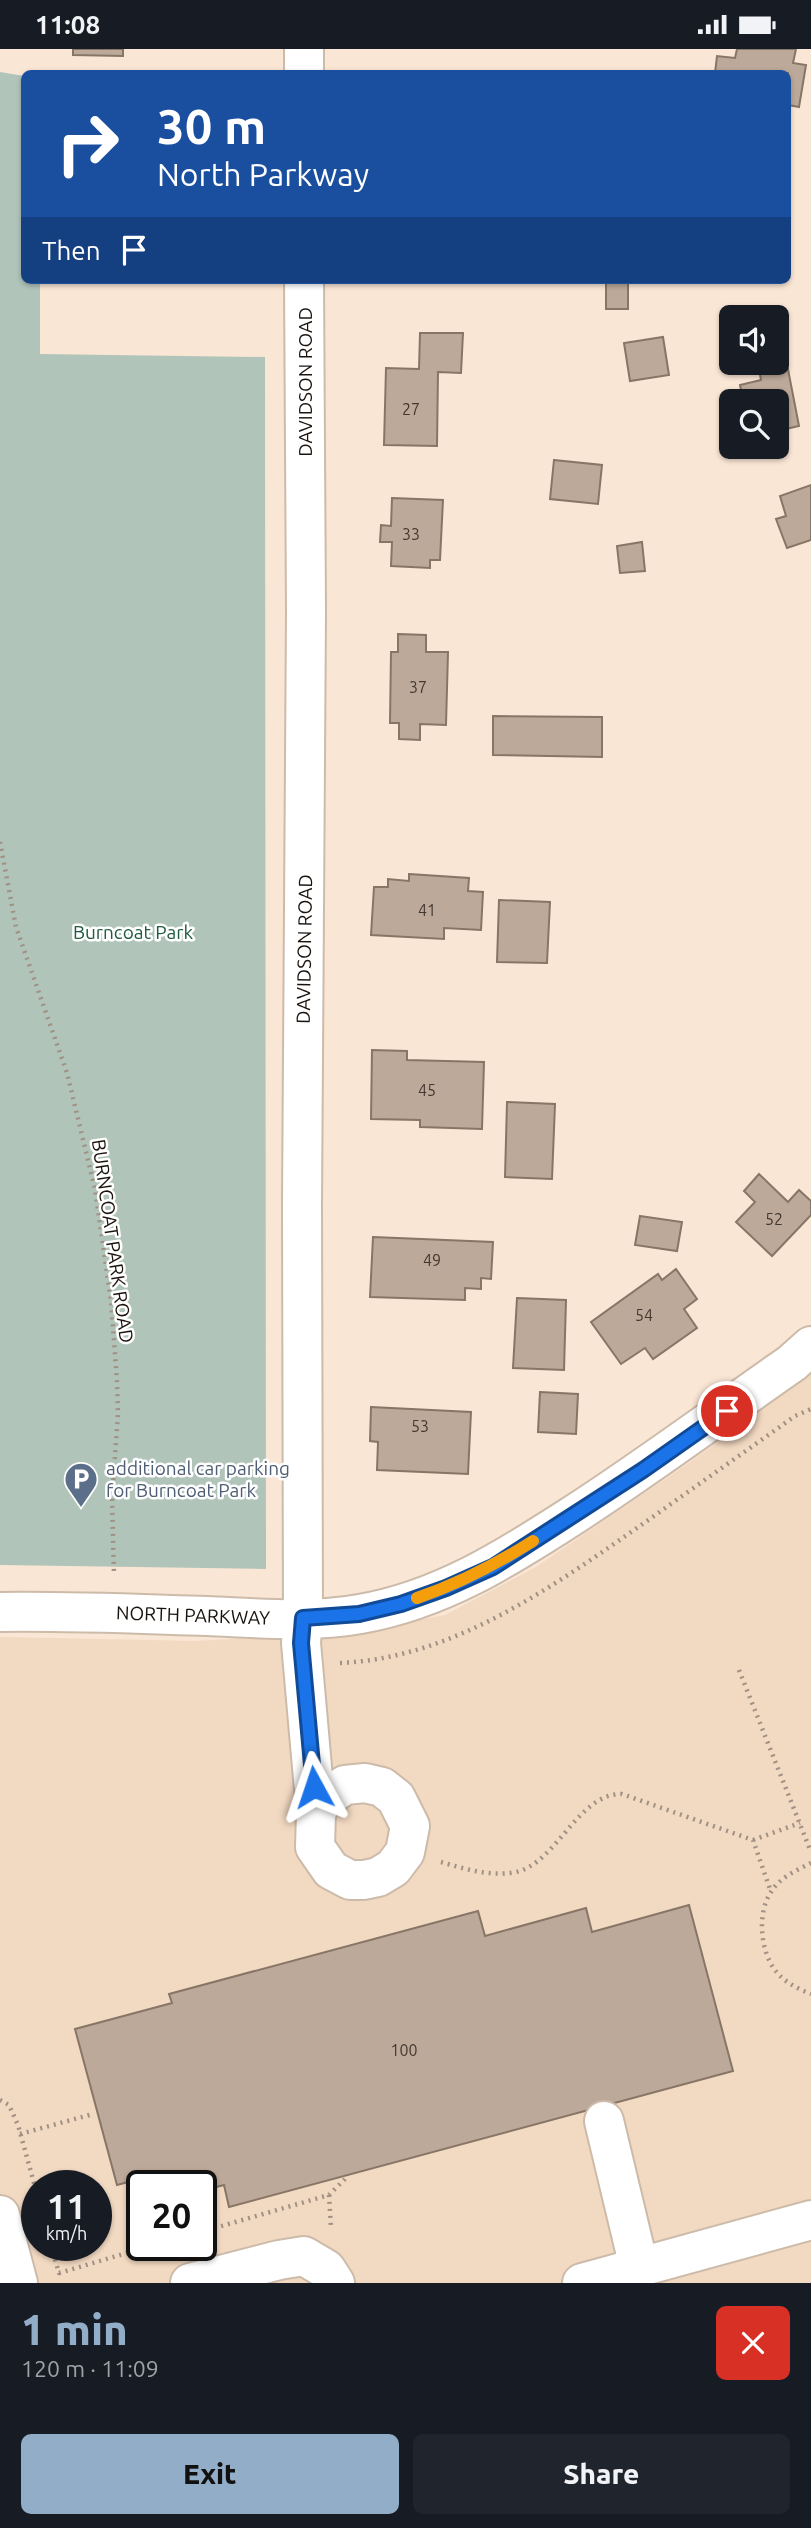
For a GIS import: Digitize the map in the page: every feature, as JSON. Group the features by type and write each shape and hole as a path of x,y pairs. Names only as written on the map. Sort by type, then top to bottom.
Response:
{"street":[{"path":"304,49 304,70"},
{"name":"DAVIDSON ROAD","path":"304,284 306,653 301,1643 316,1812"},
{"name":"NORTH PARKWAY","path":"0,1612 303,1618 359,1614 401,1604 493,1567 643,1470 792,1363 811,1346"},
{"path":"365,1783 382,1787 396,1798 410,1826 405,1852 393,1868 378,1877 350,1879 331,1870 315,1847 316,1812 324,1799 345,1785 365,1783"},
{"path":"604,2121 639,2267"},
{"path":"0,2215 18,2283"},
{"path":"582,2283 811,2220"},
{"path":"190,2283 304,2256 326,2269 335,2283"}],"path":[{"name":"BURNCOAT PARK ROAD","path":"0,842 16,927 67,1073 95,1189 111,1301 117,1381 118,1414 113,1498 115,1613"},
{"path":"739,1670 811,1852"},
{"path":"405,1852 495,1874 519,1871 534,1863 602,1797 612,1794 637,1798 753,1840 800,1823"},
{"path":"753,1840 771,1892"},
{"path":"811,1863 788,1876 771,1892 762,1917 768,1958 776,1972 794,1987 811,1994"},
{"path":"0,2100 9,2105 30,2170"},
{"path":"20,2133 93,2114"},
{"path":"217,2227 329,2195 345,2179"},
{"path":"56,2261 59,2273 100,2261"}],"shaded area":[{"path":"811,1373 811,2283 0,2283 0,1637 197,1641 350,1632 445,1615 536,1567 689,1463"}],"green space":[{"name":"Burncoat Park","path":"0,72 21,76 21,284 40,284 40,354 265,357 266,1569 0,1565"}],"building":[{"path":"73,49 123,49 123,56 73,55"},
{"path":"737,49 796,49 793,63 806,65 799,107 791,106 791,70 715,70 717,56 735,58"},
{"path":"606,284 628,284 628,309 606,309"},
{"path":"420,333 463,333 461,373 438,372 437,446 384,445 386,368 419,369"},
{"path":"663,337 669,375 630,381 624,343"},
{"path":"789,374 799,426 789,428 789,389 741,389 740,385 761,380 760,375"},
{"path":"554,460 602,465 598,504 550,499"},
{"path":"811,485 811,540 787,548 776,519 786,516 780,496"},
{"path":"392,498 443,500 440,560 430,560 430,568 391,566 392,542 380,542 381,525 391,526"},
{"path":"642,542 645,571 620,573 617,546"},
{"path":"398,634 426,635 426,652 448,652 446,725 420,724 420,740 399,739 399,723 390,723 391,652 398,652"},
{"path":"493,716 602,717 602,757 493,755"},
{"path":"409,874 469,878 468,891 483,892 481,930 444,928 444,939 371,935 374,887 388,887 388,879 409,881"},
{"path":"499,900 550,902 547,963 497,962"},
{"path":"372,1050 407,1051 407,1060 484,1062 482,1129 420,1127 420,1120 371,1119"},
{"path":"507,1102 555,1104 552,1179 505,1177"},
{"path":"759,1174 788,1202 799,1190 811,1201 811,1215 772,1256 736,1222 755,1202 744,1191"},
{"path":"640,1216 682,1222 677,1251 635,1245"},
{"path":"373,1237 493,1242 491,1279 481,1278 481,1289 465,1288 465,1300 370,1297"},
{"path":"676,1269 697,1299 684,1309 697,1328 653,1359 645,1348 621,1364 591,1322 658,1274 662,1280"},
{"path":"517,1298 566,1300 564,1370 513,1368"},
{"path":"540,1392 578,1394 576,1434 538,1432"},
{"path":"371,1407 471,1412 468,1474 377,1470 378,1442 370,1441"},
{"path":"689,1905 733,2071 229,2207 224,2185 217,2187 217,2170 126,2170 126,2183 117,2185 75,2029 172,2003 169,1994 478,1911 485,1936 586,1908 592,1932"}],"slow traffic":[{"path":"417,1598 493,1567 533,1541"}],"place":[{"name":"additional car parking for Burncoat Park","path":"81,1509"}],"route":[{"path":"314,1787 301,1643 303,1618 359,1614 401,1604 493,1567 643,1470 727,1411"}]}
